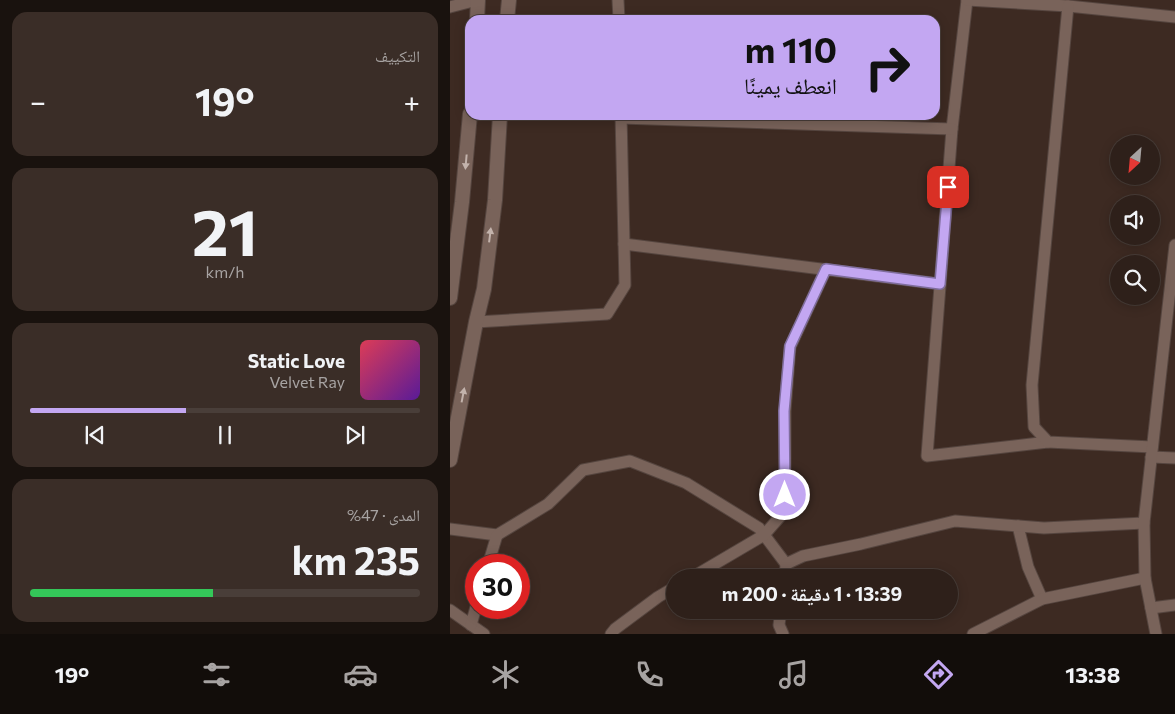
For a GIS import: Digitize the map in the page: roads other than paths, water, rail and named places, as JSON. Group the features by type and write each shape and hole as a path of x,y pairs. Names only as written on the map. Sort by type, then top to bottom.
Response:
{"street":[{"path":"450,7 478,0 477,15"},
{"path":"508,15 509,0"},
{"path":"618,0 619,15"},
{"path":"1175,17 1068,6 967,0 952,129 928,456 1048,442 1152,452 1175,458"},
{"path":"1048,442 1034,427 1032,385 1068,6"},
{"path":"450,298 469,120"},
{"path":"450,460 484,289 495,200 500,120"},
{"path":"476,322 607,314 625,285 621,120"},
{"path":"723,120 952,129"},
{"path":"624,244 940,284"},
{"path":"1156,634 1145,578 1144,523 1175,244"},
{"path":"706,569 764,535 785,512 784,411 790,346 826,269"},
{"path":"450,529 497,535 548,504 583,470 630,461 686,483 759,528 786,564 785,569"},
{"path":"786,564 803,556 955,521 1044,528 1144,523"},
{"path":"1018,526 1028,567 1042,599"},
{"path":"491,554 497,535"},
{"path":"973,634 1042,599 1145,578"},
{"path":"611,634 650,602 666,592"},
{"path":"1151,608 1175,605"},
{"path":"450,610 484,634"},
{"path":"471,625 473,619"},
{"path":"780,619 779,625 783,634"}]}
